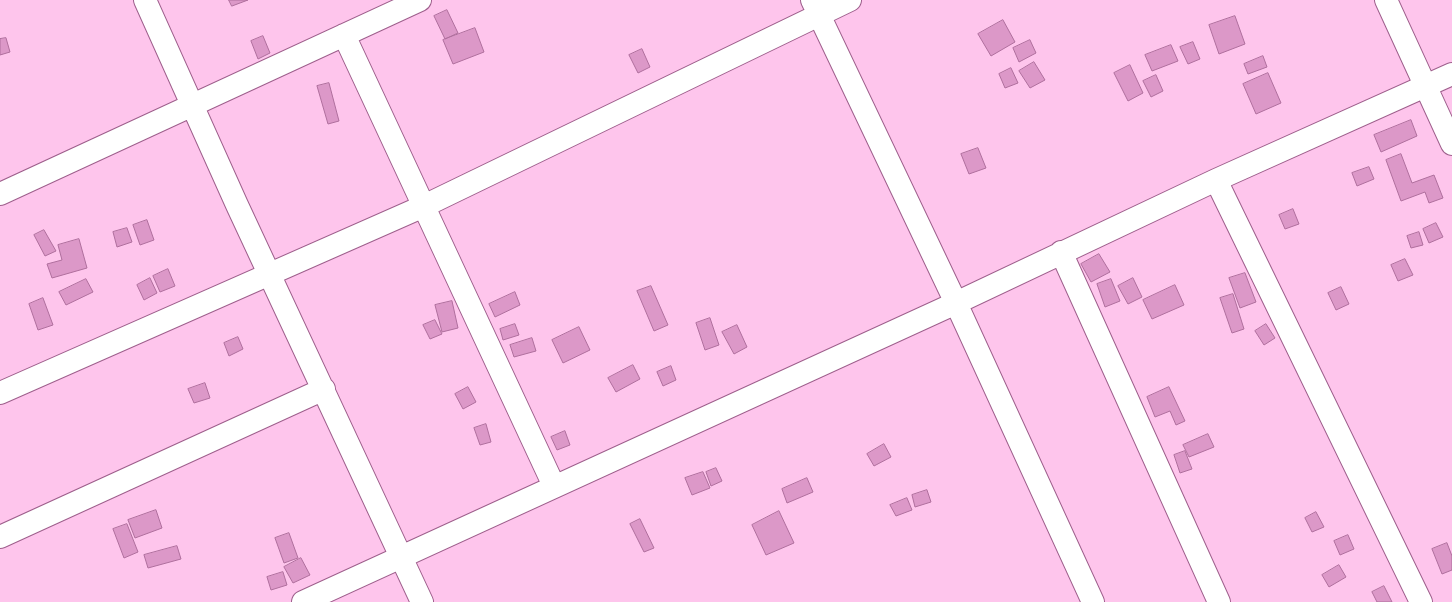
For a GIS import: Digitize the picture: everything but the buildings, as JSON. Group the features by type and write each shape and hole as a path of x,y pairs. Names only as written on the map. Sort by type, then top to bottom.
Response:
{"street":[{"path":"145,0 237,205 422,602"},
{"path":"0,194 420,0"},
{"path":"0,393 424,206 816,7 850,0"},
{"path":"1386,0 1452,144"},
{"path":"816,7 956,303 1093,602"},
{"path":"344,35 554,486"},
{"path":"303,602 956,303 1216,180 1452,74"},
{"path":"1216,180 1421,602"},
{"path":"1061,252 1219,602"},
{"path":"0,537 324,389"}]}
